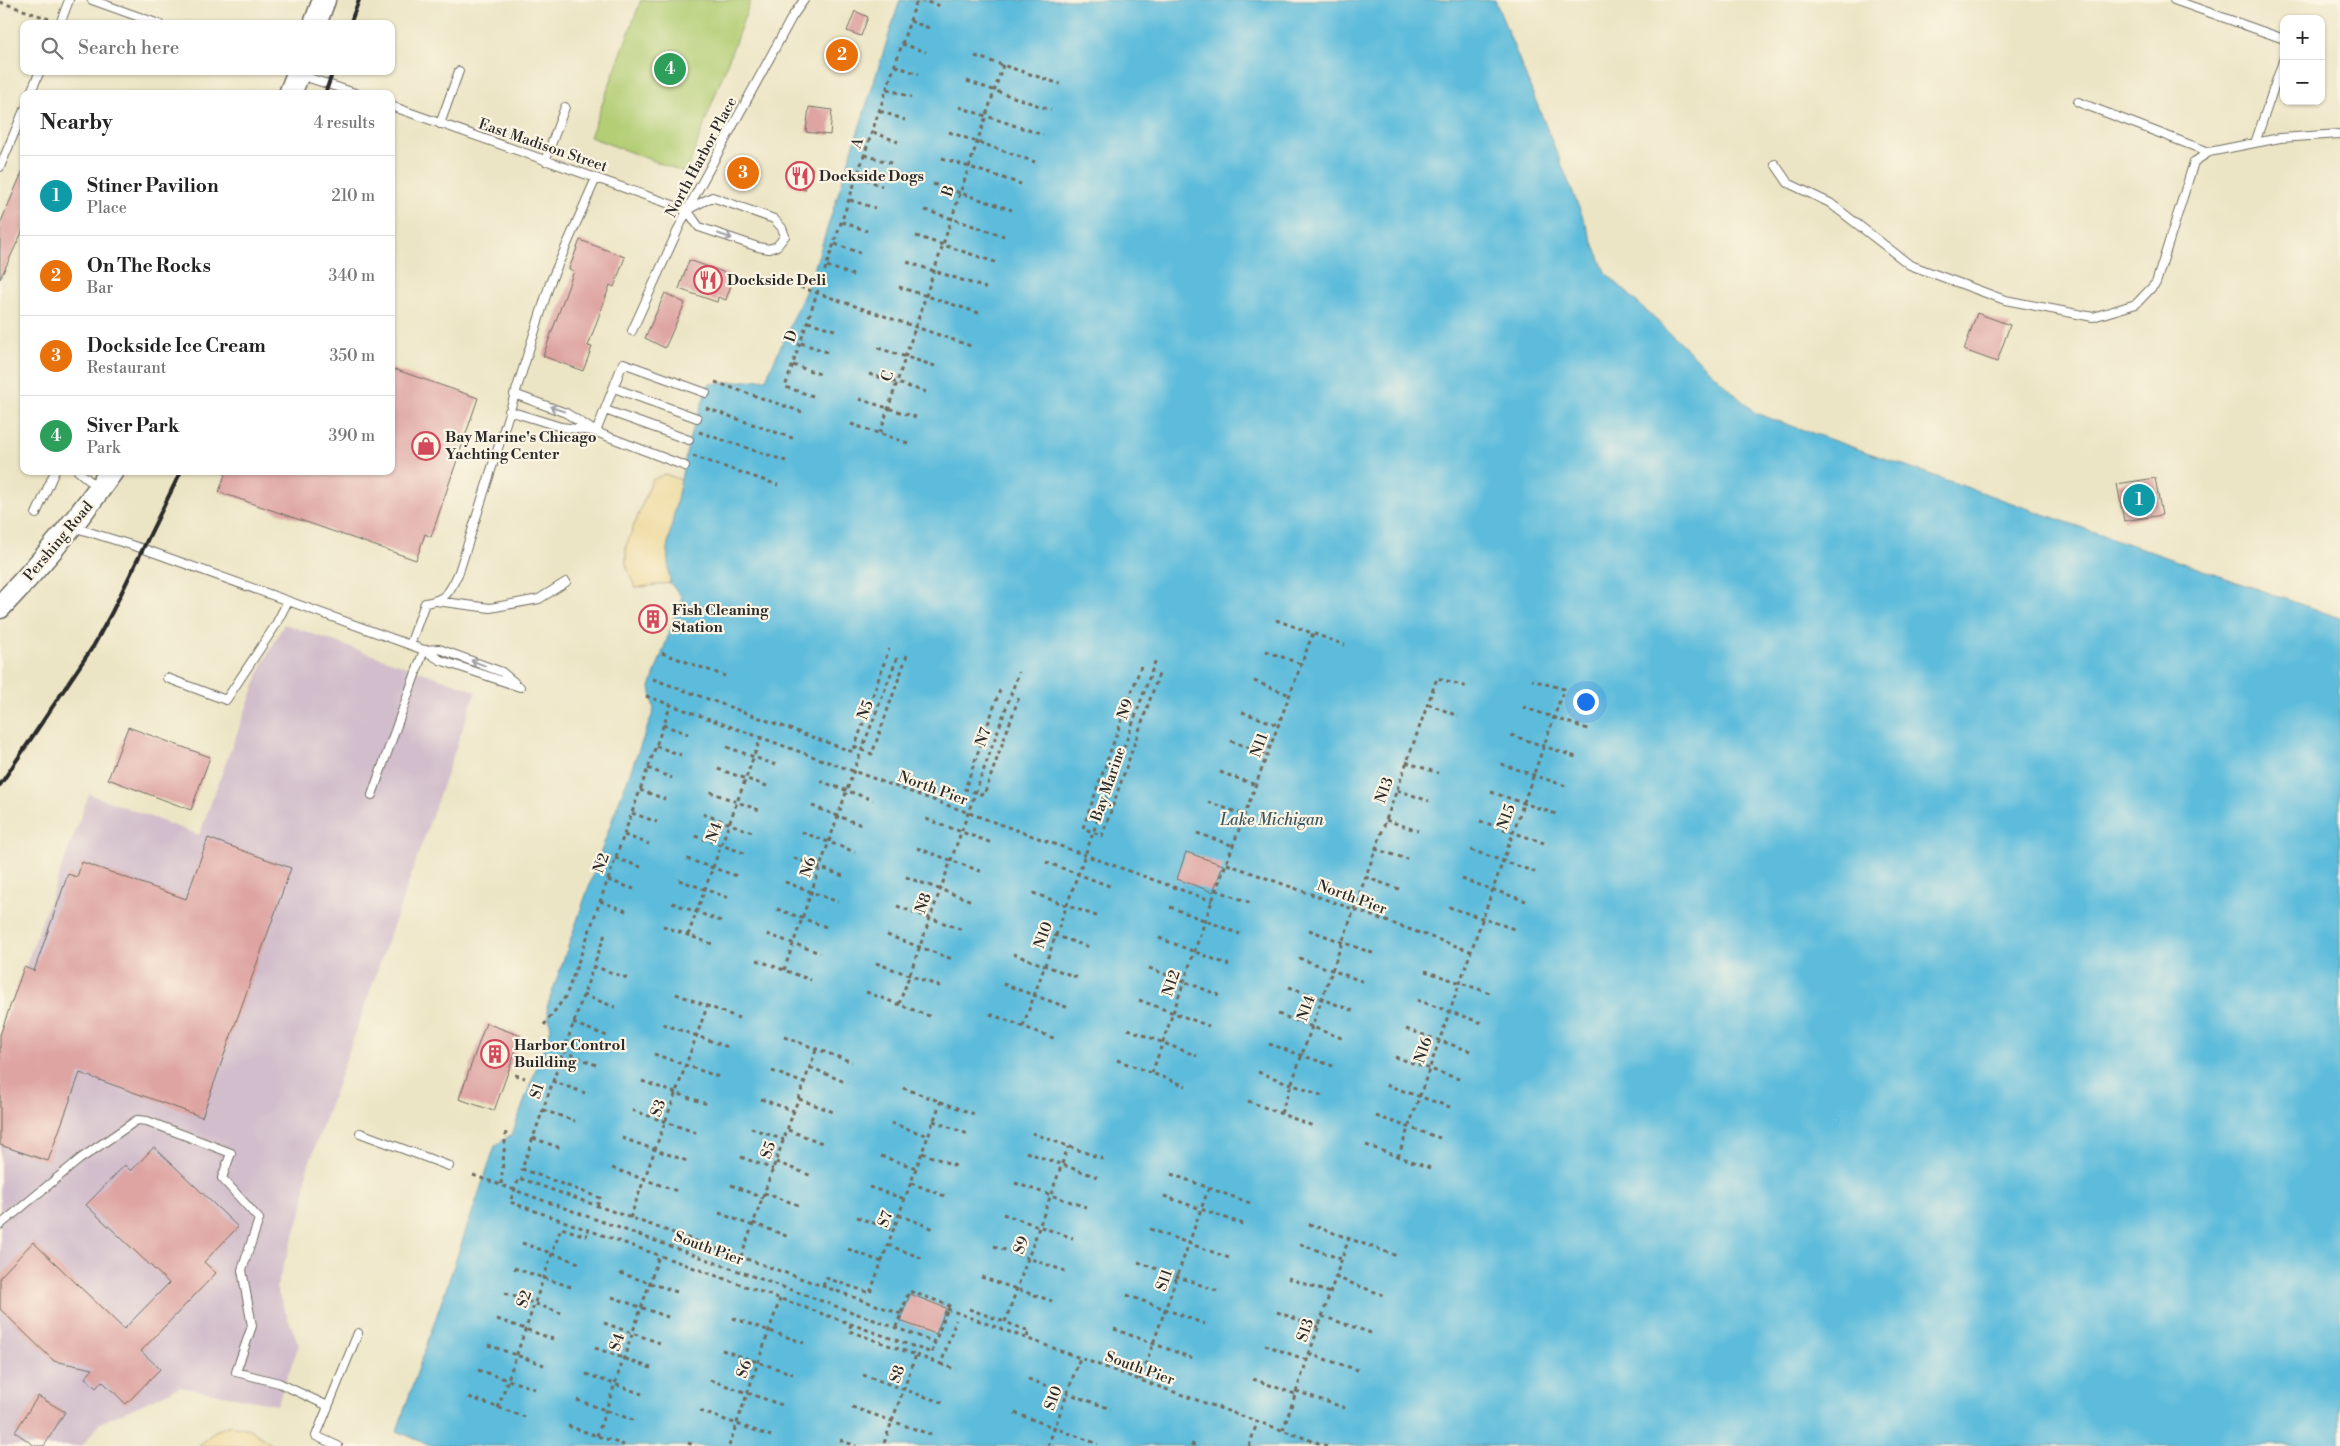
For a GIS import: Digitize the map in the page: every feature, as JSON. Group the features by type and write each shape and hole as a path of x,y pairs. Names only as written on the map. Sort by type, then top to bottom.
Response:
{"street":[{"path":"316,20 324,0"},
{"name":"Pershing Road","path":"0,607 34,571 71,527 105,480"}],"lane":[{"path":"61,20 70,0"},
{"path":"92,0 148,20"},
{"name":"North Harbor Place","path":"632,331 687,210 792,17 804,0"},
{"path":"2174,0 2280,38"},
{"path":"2255,143 2283,60"},
{"path":"440,124 458,71"},
{"path":"32,90 38,75"},
{"path":"294,78 342,90"},
{"path":"2078,102 2209,152"},
{"name":"East Madison Street","path":"395,107 687,210 699,227 758,247 769,249 777,246 785,236 782,228 774,220 712,197 687,210"},
{"path":"545,161 565,107"},
{"path":"0,167 20,120"},
{"path":"1775,164 1788,183 1830,203 1910,264 2005,300 2093,318 2136,304 2156,283 2194,162 2209,152 2280,138 2340,134"},
{"path":"436,601 448,593 458,572 550,283 596,178"},
{"path":"596,432 623,363 706,393"},
{"path":"614,388 697,418"},
{"path":"514,394 566,412 596,432 684,466"},
{"path":"605,410 689,440"},
{"path":"510,411 561,427 596,432"},
{"path":"36,514 53,475"},
{"path":"90,475 105,480"},
{"path":"71,527 144,550 288,601 424,650 440,660 520,687 502,672 439,649 424,650"},
{"path":"410,645 425,602 436,601 490,608 539,599 566,582"},
{"path":"167,678 226,700 275,626 288,601"},
{"path":"372,795 424,650"},
{"path":"0,1226 80,1159 138,1120 147,1121 231,1153 222,1178 259,1219 242,1270 252,1326 236,1372 279,1384 328,1406"},
{"path":"360,1133 449,1166"},
{"path":"338,1446 316,1436 358,1333"}],"path":[{"path":"918,0 941,6"},
{"name":"A","path":"818,293 918,0"},
{"path":"0,2 51,20"},
{"path":"910,21 932,29"},
{"path":"902,44 926,52"},
{"path":"975,56 1060,84"},
{"name":"B","path":"915,325 1003,65"},
{"path":"895,66 919,74"},
{"path":"967,81 1051,110"},
{"path":"887,89 912,97"},
{"path":"959,107 1043,136"},
{"path":"880,111 905,120"},
{"path":"873,132 898,142"},
{"path":"949,132 1035,162"},
{"path":"865,154 891,163"},
{"path":"942,158 1021,184"},
{"path":"858,176 882,186"},
{"path":"932,184 1012,210"},
{"path":"850,200 875,208"},
{"path":"924,210 1004,236"},
{"path":"842,222 867,231"},
{"path":"916,236 995,262"},
{"path":"835,244 860,253"},
{"path":"907,262 986,288"},
{"path":"827,266 853,275"},
{"path":"800,287 915,325 971,346"},
{"path":"899,287 979,313"},
{"name":"D","path":"813,396 785,387 818,293"},
{"path":"808,322 835,330"},
{"name":"C","path":"880,433 915,325"},
{"path":"801,343 827,352"},
{"path":"878,348 935,366"},
{"path":"793,365 820,374"},
{"path":"869,374 926,392"},
{"path":"712,381 802,412"},
{"path":"859,399 916,417"},
{"path":"696,405 795,439"},
{"path":"851,424 908,443"},
{"path":"692,429 786,461"},
{"path":"685,453 778,485"},
{"path":"1276,620 1345,645"},
{"name":"N11","path":"1216,890 1313,633"},
{"path":"653,679 853,752 889,649"},
{"path":"1266,651 1301,664"},
{"path":"662,653 725,676"},
{"path":"854,748 872,754 907,655"},
{"name":"N5","path":"854,770 897,658"},
{"name":"N9","path":"1084,852 1156,659"},
{"name":"Bay Marine","path":"1141,666 1083,828 1102,836 1160,672"},
{"name":"N7","path":"968,810 1019,672"},
{"name":"N13","path":"1353,910 1437,678 1468,687"},
{"name":"N15","path":"1470,951 1564,689 1532,680"},
{"path":"1254,681 1290,695"},
{"path":"1000,690 965,788 984,795 1019,697"},
{"name":"North Pier","path":"646,696 1212,900"},
{"name":"N2","path":"544,1025 566,996 671,704"},
{"path":"1428,704 1458,716"},
{"path":"1523,707 1553,719 1588,729"},
{"path":"1242,712 1278,725"},
{"path":"664,725 688,734"},
{"path":"1512,735 1576,757"},
{"name":"N4","path":"688,935 760,737"},
{"path":"1231,741 1268,754"},
{"path":"656,746 680,755"},
{"path":"727,747 776,764"},
{"path":"1406,762 1438,774"},
{"path":"1501,764 1566,786"},
{"path":"648,768 672,778"},
{"path":"718,768 767,786"},
{"name":"N6","path":"784,970 854,770"},
{"path":"1220,772 1256,785"},
{"path":"820,781 873,800"},
{"path":"640,790 665,799"},
{"path":"1396,790 1429,801"},
{"path":"710,792 759,810"},
{"path":"1491,792 1556,814"},
{"path":"1208,802 1245,815"},
{"path":"812,806 864,826"},
{"name":"N8","path":"899,1004 968,810"},
{"path":"632,813 657,822"},
{"path":"703,814 752,832"},
{"path":"926,819 992,843"},
{"path":"1386,820 1418,831"},
{"path":"1480,821 1544,843"},
{"path":"802,832 855,852"},
{"path":"1197,833 1234,846"},
{"path":"624,835 649,844"},
{"path":"695,836 744,854"},
{"path":"917,848 983,872"},
{"path":"1375,849 1407,859"},
{"path":"1470,850 1535,872"},
{"name":"N10","path":"1023,1026 1084,852"},
{"path":"615,858 641,867"},
{"path":"794,858 846,877"},
{"path":"688,859 737,876"},
{"path":"1046,862 1112,887"},
{"name":"North Pier","path":"1227,864 1470,951"},
{"path":"906,877 972,902"},
{"path":"1365,877 1399,889"},
{"path":"1462,879 1526,901"},
{"path":"608,880 634,889"},
{"path":"679,880 729,898"},
{"path":"785,882 838,902"},
{"path":"1216,890 1251,903"},
{"name":"N12","path":"1152,1073 1216,890"},
{"path":"1033,893 1099,917"},
{"path":"600,901 626,911"},
{"path":"672,903 721,921"},
{"path":"897,906 963,930"},
{"path":"1170,907 1240,934"},
{"path":"1449,907 1482,920 1514,929"},
{"path":"776,909 829,928"},
{"name":"N14","path":"1280,1113 1353,910"},
{"path":"663,926 712,944"},
{"path":"1309,930 1375,954"},
{"name":"S1","path":"597,1206 600,1198 522,1170 605,934"},
{"path":"767,934 820,953"},
{"path":"887,935 952,959"},
{"path":"1054,935 1089,947"},
{"path":"1159,938 1229,965"},
{"name":"N16","path":"1398,1157 1470,951"},
{"path":"1014,954 1079,978"},
{"path":"1299,958 1364,982"},
{"path":"757,960 811,980"},
{"path":"876,963 942,987"},
{"path":"593,966 627,978"},
{"path":"1149,968 1219,995"},
{"path":"1425,971 1490,994"},
{"path":"1003,984 1069,1008"},
{"path":"1289,987 1354,1011"},
{"path":"866,992 932,1017"},
{"path":"676,994 739,1018"},
{"path":"583,995 615,1008"},
{"path":"1139,1000 1208,1026"},
{"path":"1418,1000 1482,1023"},
{"name":"S3","path":"630,1218 707,1007"},
{"path":"990,1014 1056,1039"},
{"path":"1278,1014 1344,1039"},
{"path":"573,1023 607,1036"},
{"path":"663,1024 728,1047"},
{"path":"1128,1029 1197,1056"},
{"path":"1406,1029 1470,1051"},
{"path":"784,1037 852,1062"},
{"path":"1269,1044 1333,1066"},
{"name":"S5","path":"741,1257 816,1050"},
{"path":"563,1051 596,1065"},
{"path":"654,1054 719,1077"},
{"path":"1395,1056 1460,1079"},
{"path":"1117,1060 1186,1086"},
{"path":"810,1067 847,1082"},
{"path":"772,1071 805,1083"},
{"path":"1258,1072 1323,1096"},
{"path":"515,1074 525,1078"},
{"path":"552,1081 585,1093"},
{"path":"642,1081 707,1104"},
{"path":"1386,1085 1450,1107"},
{"path":"903,1088 974,1114"},
{"path":"761,1099 794,1111"},
{"path":"799,1099 836,1113"},
{"name":"S7","path":"823,1286 826,1278 870,1293 941,1101"},
{"path":"1248,1102 1313,1126"},
{"path":"542,1110 575,1121"},
{"path":"632,1110 698,1133"},
{"path":"1376,1116 1440,1138"},
{"path":"933,1121 968,1134"},
{"path":"891,1124 928,1136"},
{"path":"751,1128 784,1140"},
{"path":"788,1130 825,1144"},
{"path":"501,1184 506,1131"},
{"path":"1032,1133 1102,1159"},
{"path":"532,1138 563,1150"},
{"path":"622,1138 687,1161"},
{"path":"1366,1145 1430,1168"},
{"name":"S9","path":"1005,1322 1068,1147"},
{"path":"922,1152 956,1166"},
{"path":"1026,1152 1096,1177"},
{"path":"881,1156 916,1168"},
{"path":"740,1157 773,1168"},
{"path":"776,1162 812,1176"},
{"path":"612,1168 677,1191"},
{"path":"1171,1174 1250,1203"},
{"name":"South Pier","path":"473,1175 935,1342"},
{"path":"901,1314 519,1178 510,1202 932,1353 948,1309"},
{"path":"910,1183 947,1197"},
{"path":"1015,1183 1086,1207"},
{"path":"731,1185 763,1198"},
{"path":"869,1187 905,1199"},
{"name":"S11","path":"1140,1380 1209,1187"},
{"path":"764,1193 801,1206"},
{"path":"1164,1196 1242,1224"},
{"path":"719,1213 789,1237"},
{"path":"1002,1214 1074,1238"},
{"path":"899,1216 934,1229"},
{"path":"857,1218 893,1230"},
{"path":"1308,1224 1397,1256"},
{"name":"S2","path":"498,1408 561,1228 586,1236 588,1230"},
{"path":"1150,1229 1229,1258"},
{"name":"S13","path":"1283,1430 1349,1238"},
{"path":"522,1243 579,1263"},
{"path":"1300,1244 1341,1259"},
{"path":"888,1245 924,1259"},
{"path":"994,1246 1065,1271"},
{"path":"848,1249 882,1262"},
{"name":"S4","path":"597,1436 659,1256"},
{"path":"1138,1262 1217,1291"},
{"path":"514,1268 570,1287"},
{"path":"620,1273 677,1292"},
{"path":"981,1277 1052,1301"},
{"path":"1335,1277 1383,1295"},
{"path":"1288,1278 1330,1293"},
{"name":"South Pier","path":"896,1327 909,1291 949,1306 948,1309 1080,1358 1327,1446"},
{"path":"505,1293 561,1313"},
{"path":"1127,1295 1206,1324"},
{"path":"612,1297 668,1317"},
{"name":"S6","path":"729,1446 780,1299"},
{"path":"969,1309 1029,1331 1027,1337"},
{"path":"1277,1312 1318,1327"},
{"path":"1322,1316 1371,1333"},
{"path":"733,1318 804,1343"},
{"path":"497,1319 553,1339"},
{"path":"941,1364 956,1320"},
{"path":"604,1323 660,1343"},
{"name":"S8","path":"851,1324 849,1332 916,1355 883,1446"},
{"path":"1114,1329 1192,1358"},
{"path":"488,1345 544,1364"},
{"path":"1265,1345 1307,1360"},
{"path":"595,1348 651,1368"},
{"path":"722,1350 793,1374"},
{"path":"1309,1354 1358,1370"},
{"path":"916,1355 956,1370"},
{"name":"S10","path":"1048,1446 1080,1358"},
{"path":"478,1370 535,1389"},
{"path":"586,1374 642,1394"},
{"path":"863,1375 943,1403"},
{"path":"1028,1379 1111,1409"},
{"path":"1253,1379 1345,1408"},
{"path":"710,1380 782,1405"},
{"path":"468,1397 525,1417"},
{"path":"577,1400 634,1420"},
{"path":"852,1407 932,1435"},
{"path":"700,1411 771,1436"},
{"path":"1015,1413 1098,1444"},
{"path":"1249,1446 1258,1422"},
{"path":"568,1426 624,1445"},
{"path":"840,1440 856,1446"},
{"path":"688,1443 696,1446"},
{"path":"1191,1444 1198,1446"}],"shaded area":[{"path":"284,624 476,691 307,1170 303,1208 276,1288 299,1345 277,1405 180,1387 100,1423 82,1446 0,1446 0,1035 89,794 199,835 262,666"}],"green space":[{"path":"641,0 751,0 686,173 590,137"}],"sand":[{"path":"665,474 681,480 667,549 670,583 635,588 626,564 626,546 652,480"},
{"path":"230,1425 250,1429 273,1446 198,1446 215,1431"}],"water":[{"name":"Lake Michigan","path":"900,0 1495,0 1605,272 1755,413 2340,618 2340,1446 431,1446 397,1431 495,1146 512,1134 551,1029 547,1007 612,820 654,710 650,687 682,597 670,583 667,549 689,440 709,384 766,379 811,279"}],"building":[{"path":"855,11 868,17 861,36 847,31"},
{"path":"837,44 853,50 847,66 831,59"},
{"path":"809,107 832,110 830,135 806,132"},
{"name":"Dockside Dogs","path":"796,162 813,168 805,190 788,184"},
{"path":"738,163 753,168 748,183 733,178"},
{"path":"20,177 20,236 0,279 0,224"},
{"path":"580,240 625,257 614,287 610,285 588,346 592,347 583,371 543,356 574,271 569,269"},
{"name":"Dockside Deli","path":"689,260 734,276 726,300 718,297 717,302 679,289"},
{"path":"665,293 685,303 665,348 645,338"},
{"path":"1977,313 2010,325 1997,362 1964,350"},
{"name":"Bay Marine's Chicago Yachting Center","path":"395,369 478,398 431,537 425,534 416,560 219,492 225,475 395,475"},
{"path":"2155,478 2162,515 2124,521 2117,484"},
{"name":"Fish Cleaning Station","path":"648,609 663,614 658,629 644,624"},
{"path":"128,727 210,757 191,810 108,779"},
{"path":"208,838 291,868 202,1117 80,1073 48,1161 0,1145 0,1035 24,967 34,971 68,874 77,877 82,862 186,899"},
{"path":"1186,852 1223,865 1213,892 1177,879"},
{"name":"Harbor Control Building","path":"486,1023 521,1036 494,1111 459,1099"},
{"path":"154,1147 238,1227 204,1262 216,1273 141,1351 160,1369 126,1404 102,1381 96,1388 85,1378 93,1369 54,1361 0,1309 0,1277 33,1242 124,1329 169,1283 86,1205 125,1165 131,1171"},
{"path":"910,1294 946,1308 936,1334 900,1321"},
{"path":"38,1396 65,1412 44,1446 35,1446 15,1432"}],"railway":[{"path":"352,20 359,0"},
{"path":"326,90 332,75"},
{"path":"0,785 94,645 179,475"}],"place":[{"name":"On The Rocks","path":"842,55"},
{"name":"Siver Park","path":"670,69"},
{"name":"Dockside Ice Cream","path":"743,173"},
{"name":"Dockside Dogs","path":"800,176"},
{"name":"Dockside Deli","path":"708,280"},
{"name":"Bay Marine's Chicago Yachting Center","path":"426,446"},
{"name":"Stiner Pavilion","path":"2139,500"},
{"name":"Fish Cleaning Station","path":"653,619"},
{"name":"Harbor Control Building","path":"495,1054"}]}
